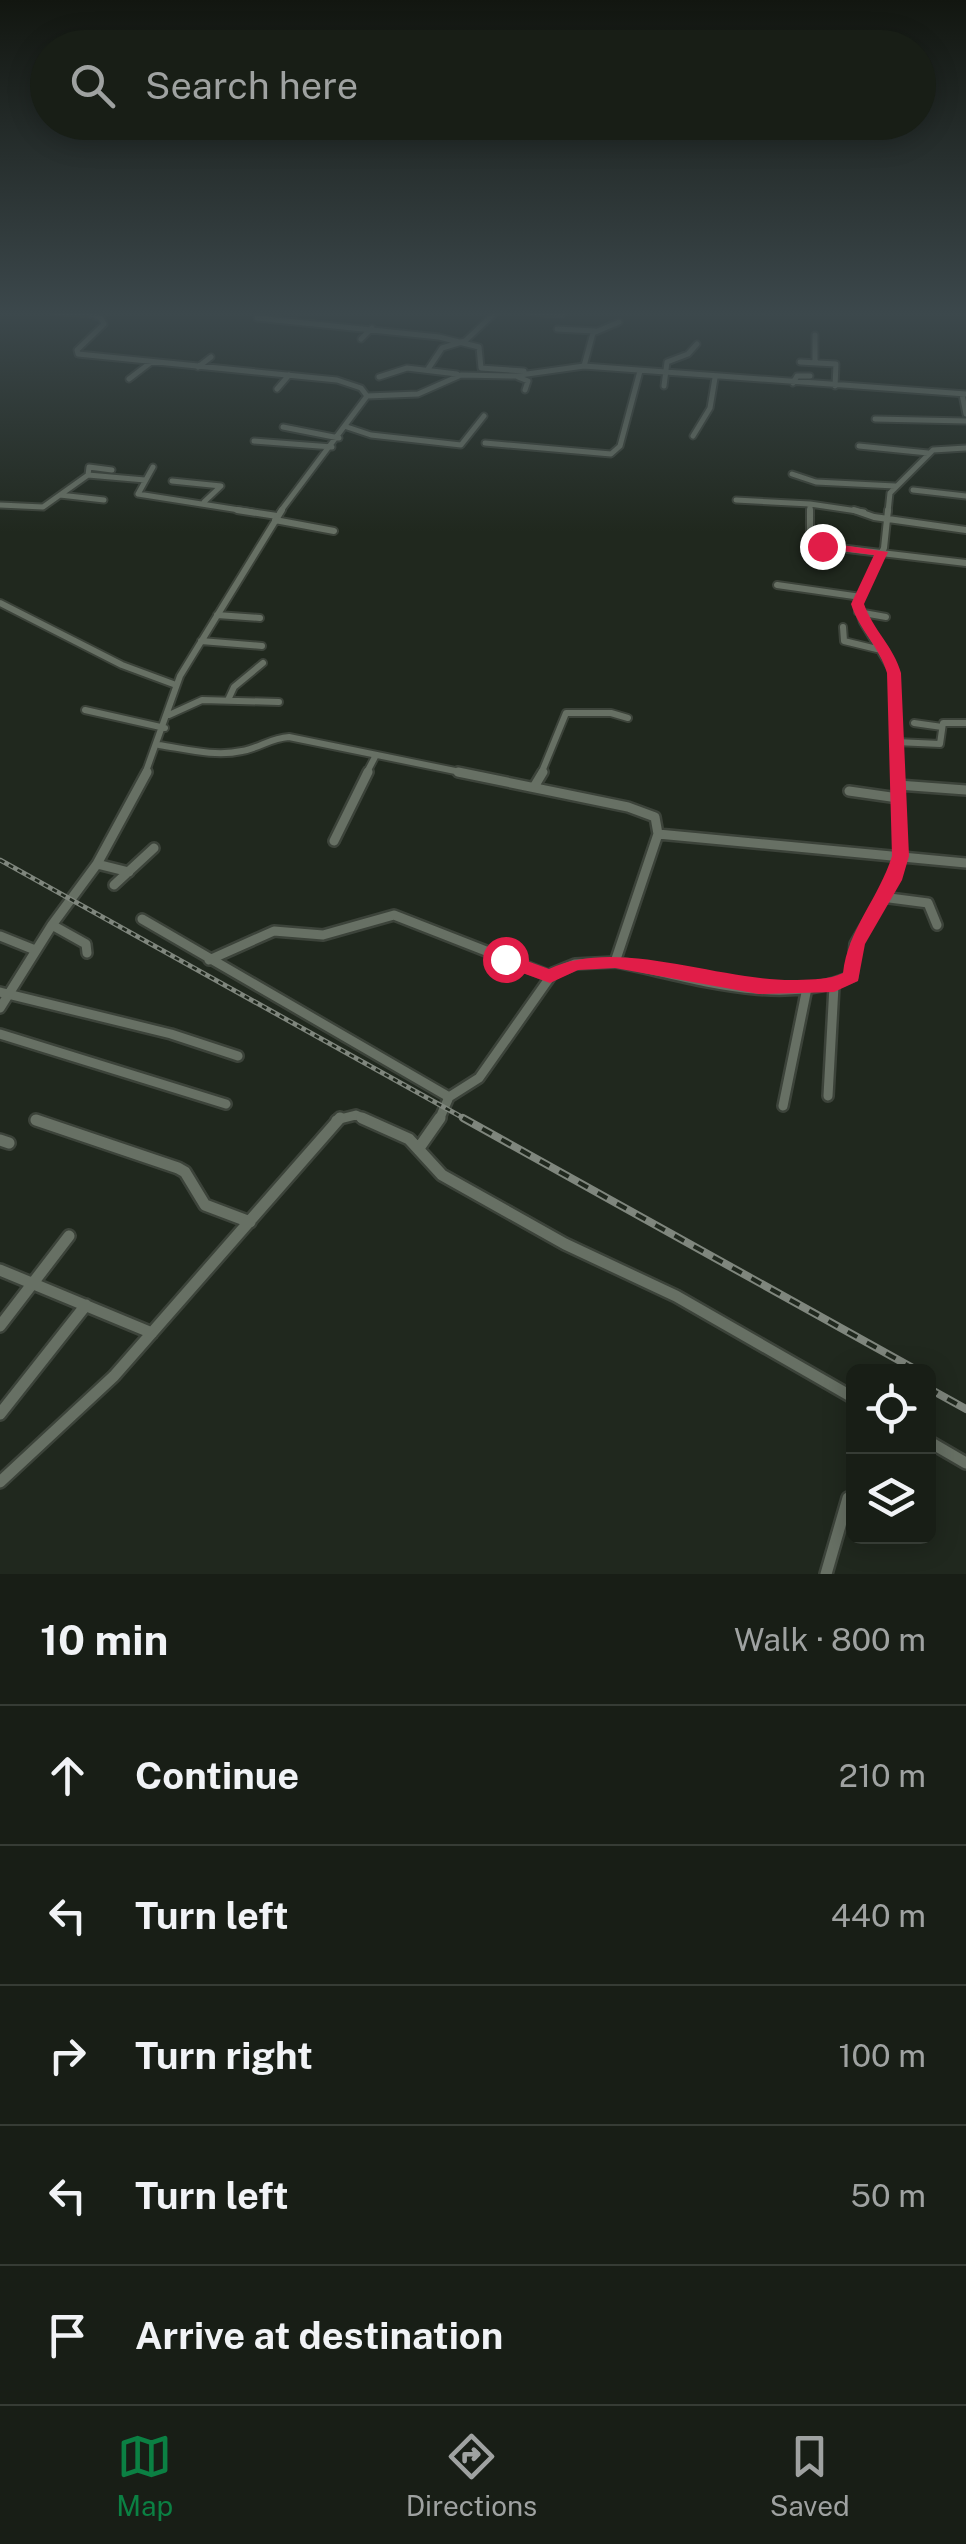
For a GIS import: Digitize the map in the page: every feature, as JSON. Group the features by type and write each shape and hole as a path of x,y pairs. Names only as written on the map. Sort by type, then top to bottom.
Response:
{"street":[{"path":"354,385 367,396"},
{"path":"367,396 418,394 437,385"},
{"path":"526,385 526,390"},
{"path":"486,444 612,454 620,446 638,385"},
{"path":"694,436 710,408 715,385"},
{"path":"824,385 964,394 966,413 875,419"},
{"path":"0,1008 4,993 97,864 159,745 176,685 201,640 276,518 367,396"},
{"path":"347,427 371,435 461,445 484,416"},
{"path":"283,427 339,438"},
{"path":"254,441 332,447"},
{"path":"859,446 928,452"},
{"path":"419,1148 435,1129 449,1098 464,1092 478,1078 550,976 575,964 615,962 728,984 807,988 834,986 852,976 855,944 893,880 900,856 894,673 885,651 858,612 860,598 882,552 889,496 895,486 928,452 937,448 966,448"},
{"path":"153,467 138,492 141,496 204,502 334,531"},
{"path":"88,475 89,468 112,470"},
{"path":"792,474 816,482 895,486"},
{"path":"0,505 43,507 88,475 144,480"},
{"path":"172,481 221,486 204,502"},
{"path":"912,490 966,496"},
{"path":"60,495 104,500"},
{"path":"736,500 862,509 872,517 966,530"},
{"path":"810,506 810,536 814,543 966,564"},
{"path":"777,585 860,598"},
{"path":"0,603 122,666 176,685"},
{"path":"858,612 886,617"},
{"path":"217,615 260,618"},
{"path":"844,627 844,640 885,651"},
{"path":"201,640 262,646"},
{"path":"228,700 234,687 263,663"},
{"path":"169,715 202,700 279,702"},
{"path":"85,710 165,728"},
{"path":"534,787 547,766 566,713 611,712 628,718"},
{"path":"896,742 940,744 943,722 966,723"},
{"path":"914,723 942,726"},
{"path":"159,745 246,752 278,736 649,813 658,822 658,834 615,962"},
{"path":"334,841 376,755"},
{"path":"898,785 966,790"},
{"path":"849,791 898,798"},
{"path":"658,834 966,863"},
{"path":"114,885 154,848"},
{"path":"97,864 129,872"},
{"path":"882,897 928,904 937,925"},
{"path":"209,960 274,931 323,935 394,915 550,976"},
{"path":"142,919 449,1098"},
{"path":"52,925 86,944 87,953"},
{"path":"0,936 35,950"},
{"path":"828,1096 834,986"},
{"path":"782,1106 807,988"},
{"path":"4,993 171,1034 238,1056"},
{"path":"0,1034 226,1104"},
{"path":"0,1482 100,1390 250,1222 330,1124 342,1116 368,1118 419,1148 427,1163 442,1175 566,1244 690,1304 846,1393"},
{"path":"36,1120 178,1168 185,1172 205,1205 250,1222"},
{"path":"0,1326 69,1236"},
{"path":"0,1270 152,1333"},
{"path":"0,1414 86,1305"},
{"path":"936,1446 966,1463"},
{"path":"826,1574 846,1505"}],"railway":[{"path":"0,860 467,1120"},
{"path":"463,1118 906,1364"},
{"path":"936,1392 966,1409"}],"route":[{"path":"505,959 550,976 575,964 615,962 759,988 834,986 852,976 855,944 893,880 900,856 894,673 889,656 858,614 860,598 882,552 822,546"}]}
